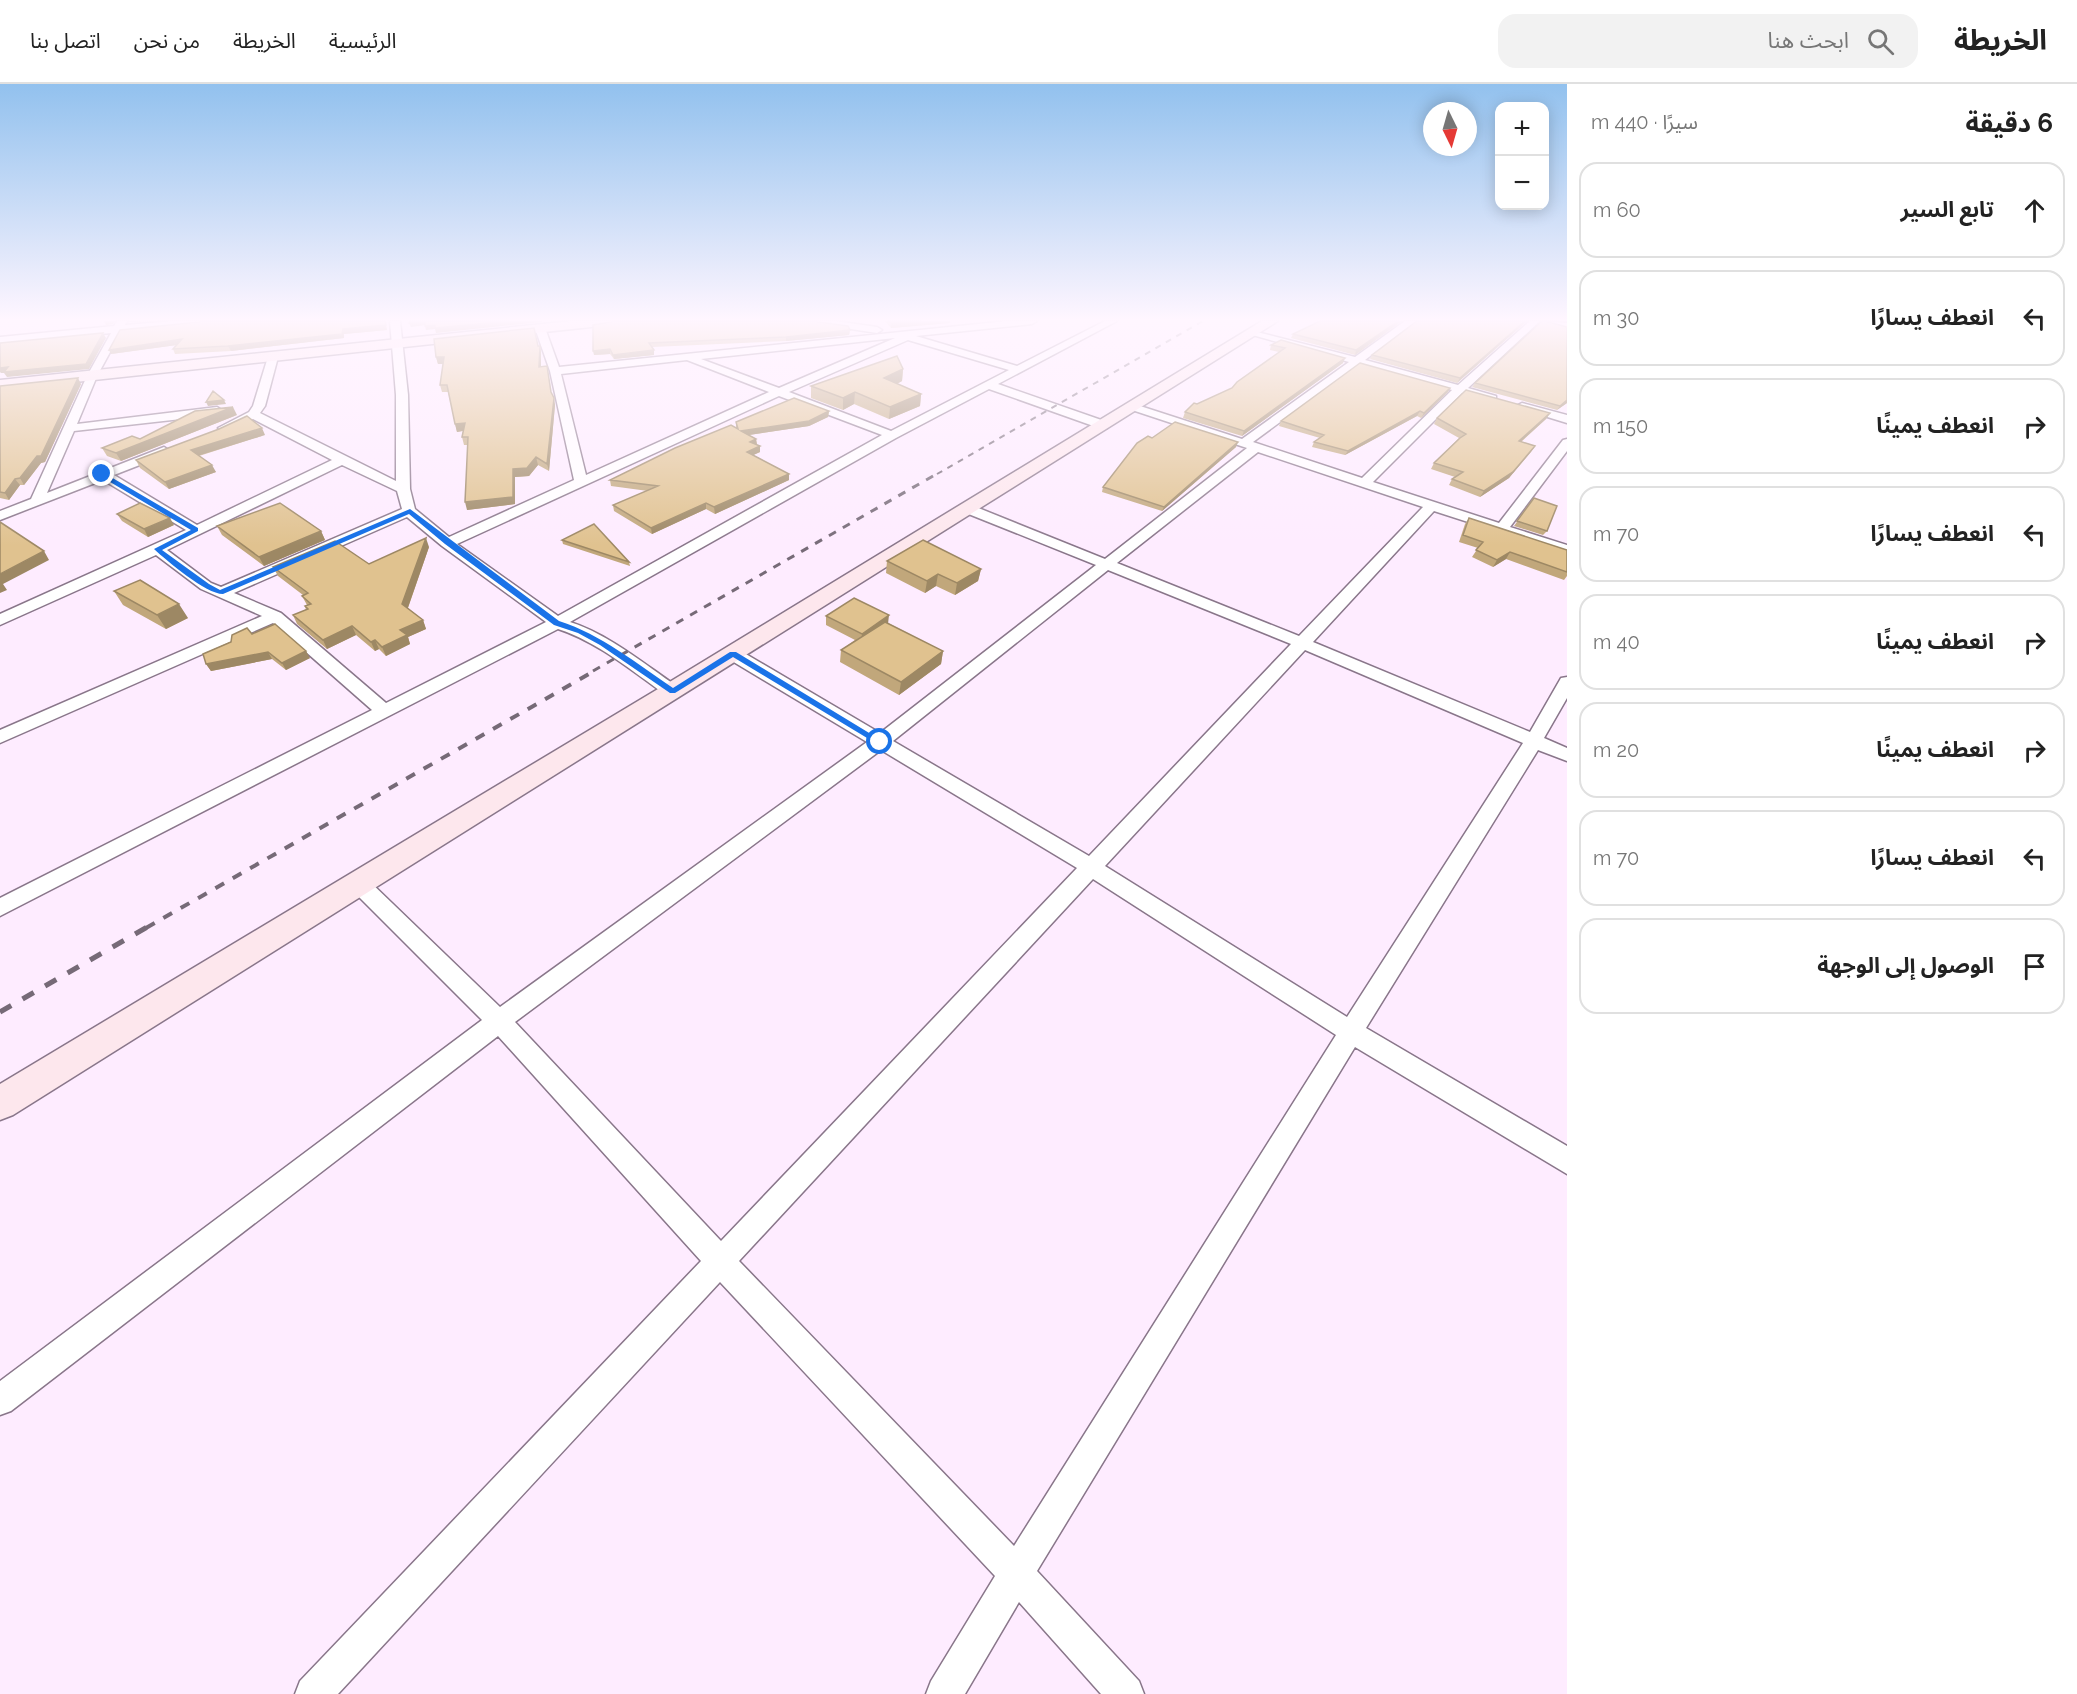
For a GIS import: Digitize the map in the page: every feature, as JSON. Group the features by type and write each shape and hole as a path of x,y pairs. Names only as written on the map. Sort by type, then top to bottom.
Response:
{"main road":[{"path":"0,1103 1150,396"}],"street":[{"path":"36,502 83,396"},
{"path":"208,435 256,410 260,396"},
{"path":"402,396 404,489 410,511 447,543 557,623 581,631 602,643 672,691"},
{"path":"561,396 581,483"},
{"path":"447,543 770,396"},
{"path":"786,396 892,435"},
{"path":"0,908 557,623 892,435 967,396"},
{"path":"1021,396 1103,425"},
{"path":"0,1400 499,1021 880,742 1107,564 1312,396"},
{"path":"1364,484 1452,396"},
{"path":"1488,396 1567,419"},
{"path":"1133,407 1567,550"},
{"path":"70,428 230,409 256,410 342,460 404,489"},
{"path":"1503,528 1567,444"},
{"path":"0,516 102,474 176,447"},
{"path":"0,620 157,549 342,460"},
{"path":"102,474 196,530"},
{"path":"312,1694 1431,506"},
{"path":"966,508 1302,643 1567,755"},
{"path":"220,592 410,511"},
{"path":"157,549 206,586 275,616 385,712"},
{"path":"1,736 275,616"},
{"path":"733,654 1091,867 1351,1032 1567,1161"},
{"path":"944,1694 1016,1573 1351,1032 1535,742 1567,682"},
{"path":"359,884 499,1021 720,1261 1016,1573 1125,1694"}],"building":[{"path":"0,396 69,396 41,456 37,456 5,493 0,492"},
{"path":"210,396 219,396 224,400 206,402"},
{"path":"449,396 553,396 554,398 547,464 536,457 527,468 513,469 513,497 465,502 468,437 462,437 465,423 455,424"},
{"path":"865,396 916,396 890,407"},
{"path":"1214,396 1292,396 1244,431 1185,412 1194,403 1197,404"},
{"path":"1315,396 1442,396 1424,413 1420,411 1348,451 1314,442 1324,435 1281,421"},
{"path":"1460,396 1488,396 1550,413 1519,441 1535,446 1513,472 1484,491 1452,479 1463,472 1434,463 1466,434 1437,418"},
{"path":"1524,396 1567,396 1567,400 1560,406"},
{"path":"794,398 829,411 809,421 741,431 756,439 750,442 760,446 747,452 789,474 714,507 706,503 651,528 613,505 658,486 610,480 675,448 731,425 738,429 736,422"},
{"path":"233,407 116,453 102,448 132,436 140,439 195,411"},
{"path":"247,416 262,428 191,450 212,465 165,482 136,460 219,429"},
{"path":"1175,422 1238,442 1164,507 1103,487 1137,443 1148,436 1152,438"},
{"path":"1534,498 1557,506 1547,531 1517,521"},
{"path":"140,503 170,518 144,529 117,514"},
{"path":"280,503 321,531 259,557 217,526"},
{"path":"1469,518 1567,550 1567,572 1510,552 1497,560 1476,550 1483,542 1463,535"},
{"path":"0,522 44,551 0,574"},
{"path":"594,524 629,562 562,540"},
{"path":"426,538 402,604 423,620 400,630 407,635 382,647 375,640 371,642 352,626 323,640 293,615 308,609 305,606 311,604 302,596 308,593 273,567 335,541 369,564"},
{"path":"923,540 981,569 957,583 938,574 927,581 887,561"},
{"path":"140,580 179,604 157,615 114,591"},
{"path":"854,598 889,615 862,634 826,616"},
{"path":"885,622 943,651 901,682 841,650"},
{"path":"275,624 306,651 282,663 268,652 206,664 203,654 231,642 232,635 247,628 252,634"}],"railway":[{"path":"937,474 1072,396"},
{"path":"593,671 940,472"},
{"path":"146,928 596,670"},
{"path":"0,1012 149,926"}],"route":[{"path":"102,474 196,530 157,549 206,586 220,592 410,511 447,543 557,623 581,631 602,643 672,691 733,654 880,742"}]}
